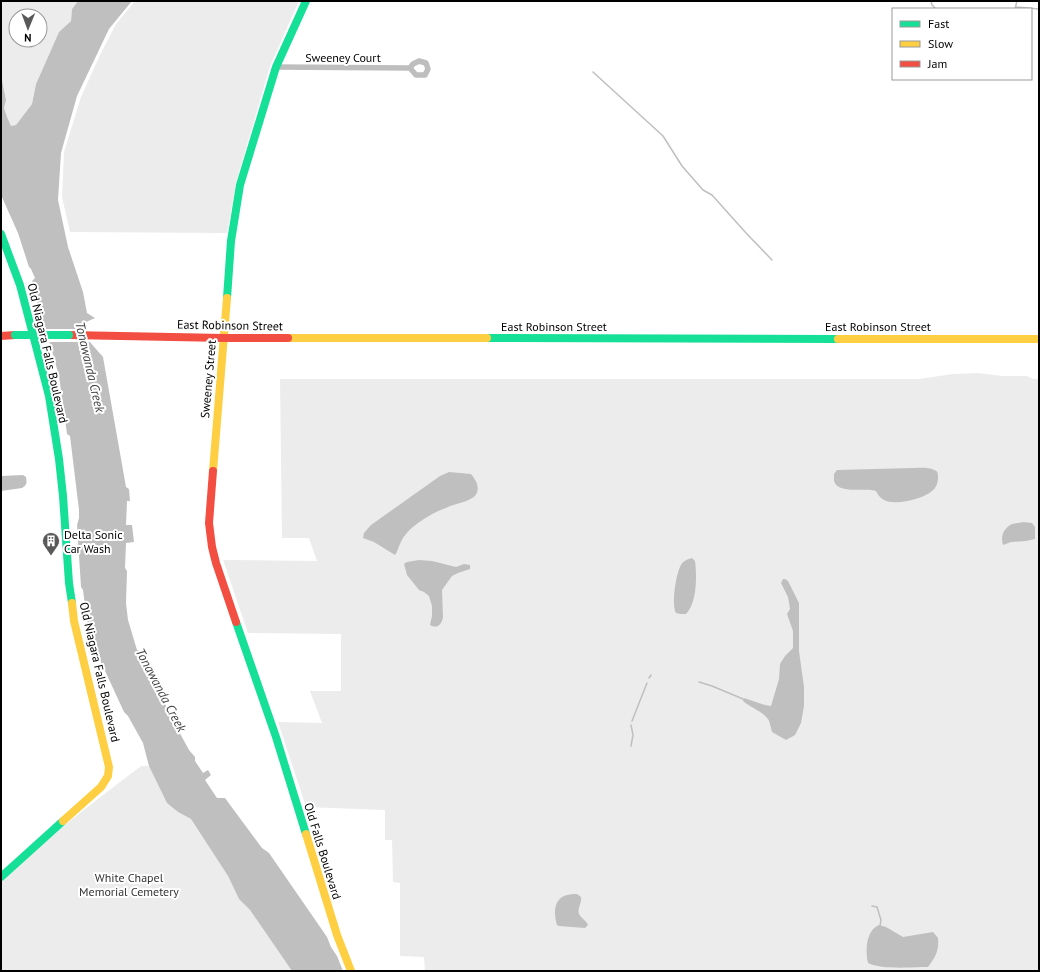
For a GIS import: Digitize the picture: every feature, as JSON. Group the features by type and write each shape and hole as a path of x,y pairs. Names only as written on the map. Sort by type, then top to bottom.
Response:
{"street":[{"name":"Sweeney Street","path":"276,737 221,578 212,546 209,523 210,497 231,241 240,185 276,68 306,1"},
{"name":"Sweeney Court","path":"276,68 410,68"},
{"name":"Old Niagara Falls Boulevard","path":"1,234 20,286 49,396 59,459 69,583 74,621 109,763 108,776 101,787 1,876"},
{"name":"East Robinson Street","path":"1,336 69,335 224,338 1039,339"},
{"name":"Old Falls Boulevard","path":"276,737 336,935 351,971"}],"green space":[{"path":"1,1 78,1 72,9 71,21 59,32 36,84 32,104 16,125 11,126 7,118 4,108 6,99 1,75"},
{"path":"135,1 299,1 270,66 236,182 227,233 70,232 62,197 64,152 81,97 100,55 116,24"},
{"path":"978,373 1003,376 1027,376 1033,379 1039,379 1039,971 425,971 424,957 400,956 400,883 393,882 392,840 385,840 385,810 306,807 278,722 322,723 310,691 341,691 341,634 248,633 223,560 317,561 309,538 282,538 280,379 919,379 953,374"},
{"name":"White Chapel Memorial Cemetery","path":"141,766 149,766 178,812 191,819 228,876 239,899 250,910 292,971 1,971 1,883 51,836"}],"water":[{"name":"Tonawanda Creek","path":"78,1 132,1 109,29 77,96 61,153 58,200 68,247 83,292 87,313 95,318 86,322 82,333 103,357 126,487 129,489 130,501 127,501 126,525 132,525 134,542 126,543 125,568 127,571 126,603 128,620 137,650 143,652 145,663 143,666 146,672 152,674 170,715 189,750 195,757 195,761 203,773 208,770 211,775 205,780 217,798 225,798 262,848 269,853 327,937 343,971 292,971 250,910 239,899 228,876 191,819 178,812 167,803 149,766 143,743 128,716 124,712 89,636 83,590 81,587 77,525 79,510 70,436 67,434 59,376 44,322 41,320 32,281 35,278 29,267 18,233 1,195 1,75 6,100 4,108 11,126 16,125 32,104 36,84 59,32 71,21 72,9"},
{"path":"927,468 935,470 938,473 938,479 936,487 932,491 922,497 909,501 889,502 881,498 876,491 841,488 834,481 834,474 837,470"},
{"path":"449,472 471,474 478,487 475,496 469,500 436,512 418,523 404,537 395,555 374,542 363,538 364,533 371,525 440,476"},
{"path":"23,475 26,477 26,485 24,487 1,491 1,476"},
{"path":"1023,522 1032,523 1035,527 1035,539 1011,542 1003,545 1002,535 1007,528 1012,524"},
{"path":"692,558 695,561 696,574 692,603 686,614 676,613 674,596 677,575 682,564 686,560"},
{"path":"419,560 432,561 456,567 464,564 470,565 470,569 452,576 442,590 443,618 441,623 435,627 430,625 432,606 429,596 419,590 407,575 404,564"},
{"path":"783,579 788,581 799,603 799,651 804,687 804,706 801,723 795,735 786,740 772,732 766,716 743,701 744,698 771,706 779,679 780,664 793,648 793,631 787,614 790,609 788,597 781,583"},
{"path":"577,894 581,897 579,914 588,925 585,928 557,925 555,909 558,901 564,896"},
{"path":"879,925 886,927 903,937 933,932 938,938 938,946 935,956 928,967 881,967 868,963 867,947 869,936 871,931"}],"pier":[{"path":"44,329 86,329 84,332 93,342 48,342"}],"waterway":[{"path":"931,1 935,8"},
{"path":"1015,8 1017,1"},
{"path":"1016,7 1028,8"},
{"path":"1032,8 1039,9"},
{"path":"593,72 663,136 682,166 703,190 712,195 772,260"},
{"path":"699,682 743,699"},
{"path":"632,721 647,683"},
{"path":"631,725 633,735 631,746"},
{"path":"872,906 877,907 881,920 880,926"}],"traffic: fast":[{"path":"227,298 231,241 240,185 276,67 306,1"},
{"path":"1,234 20,285 49,396 59,459 72,603"},
{"path":"15,335 69,335"},
{"path":"487,338 838,339"},
{"path":"236,622 276,737 306,834"},
{"path":"1,877 63,821"}],"traffic: slow":[{"path":"213,471 227,298"},
{"path":"288,338 487,338"},
{"path":"838,339 1039,339"},
{"path":"63,821 101,787 108,776 109,767 74,621 72,603"},
{"path":"306,834 337,935 351,971"}],"traffic: jam":[{"path":"1,336 15,335"},
{"path":"69,335 288,338"},
{"path":"213,471 209,523 212,547 236,622"}],"place":[{"name":"Delta Sonic Car Wash","path":"51,556"}]}
